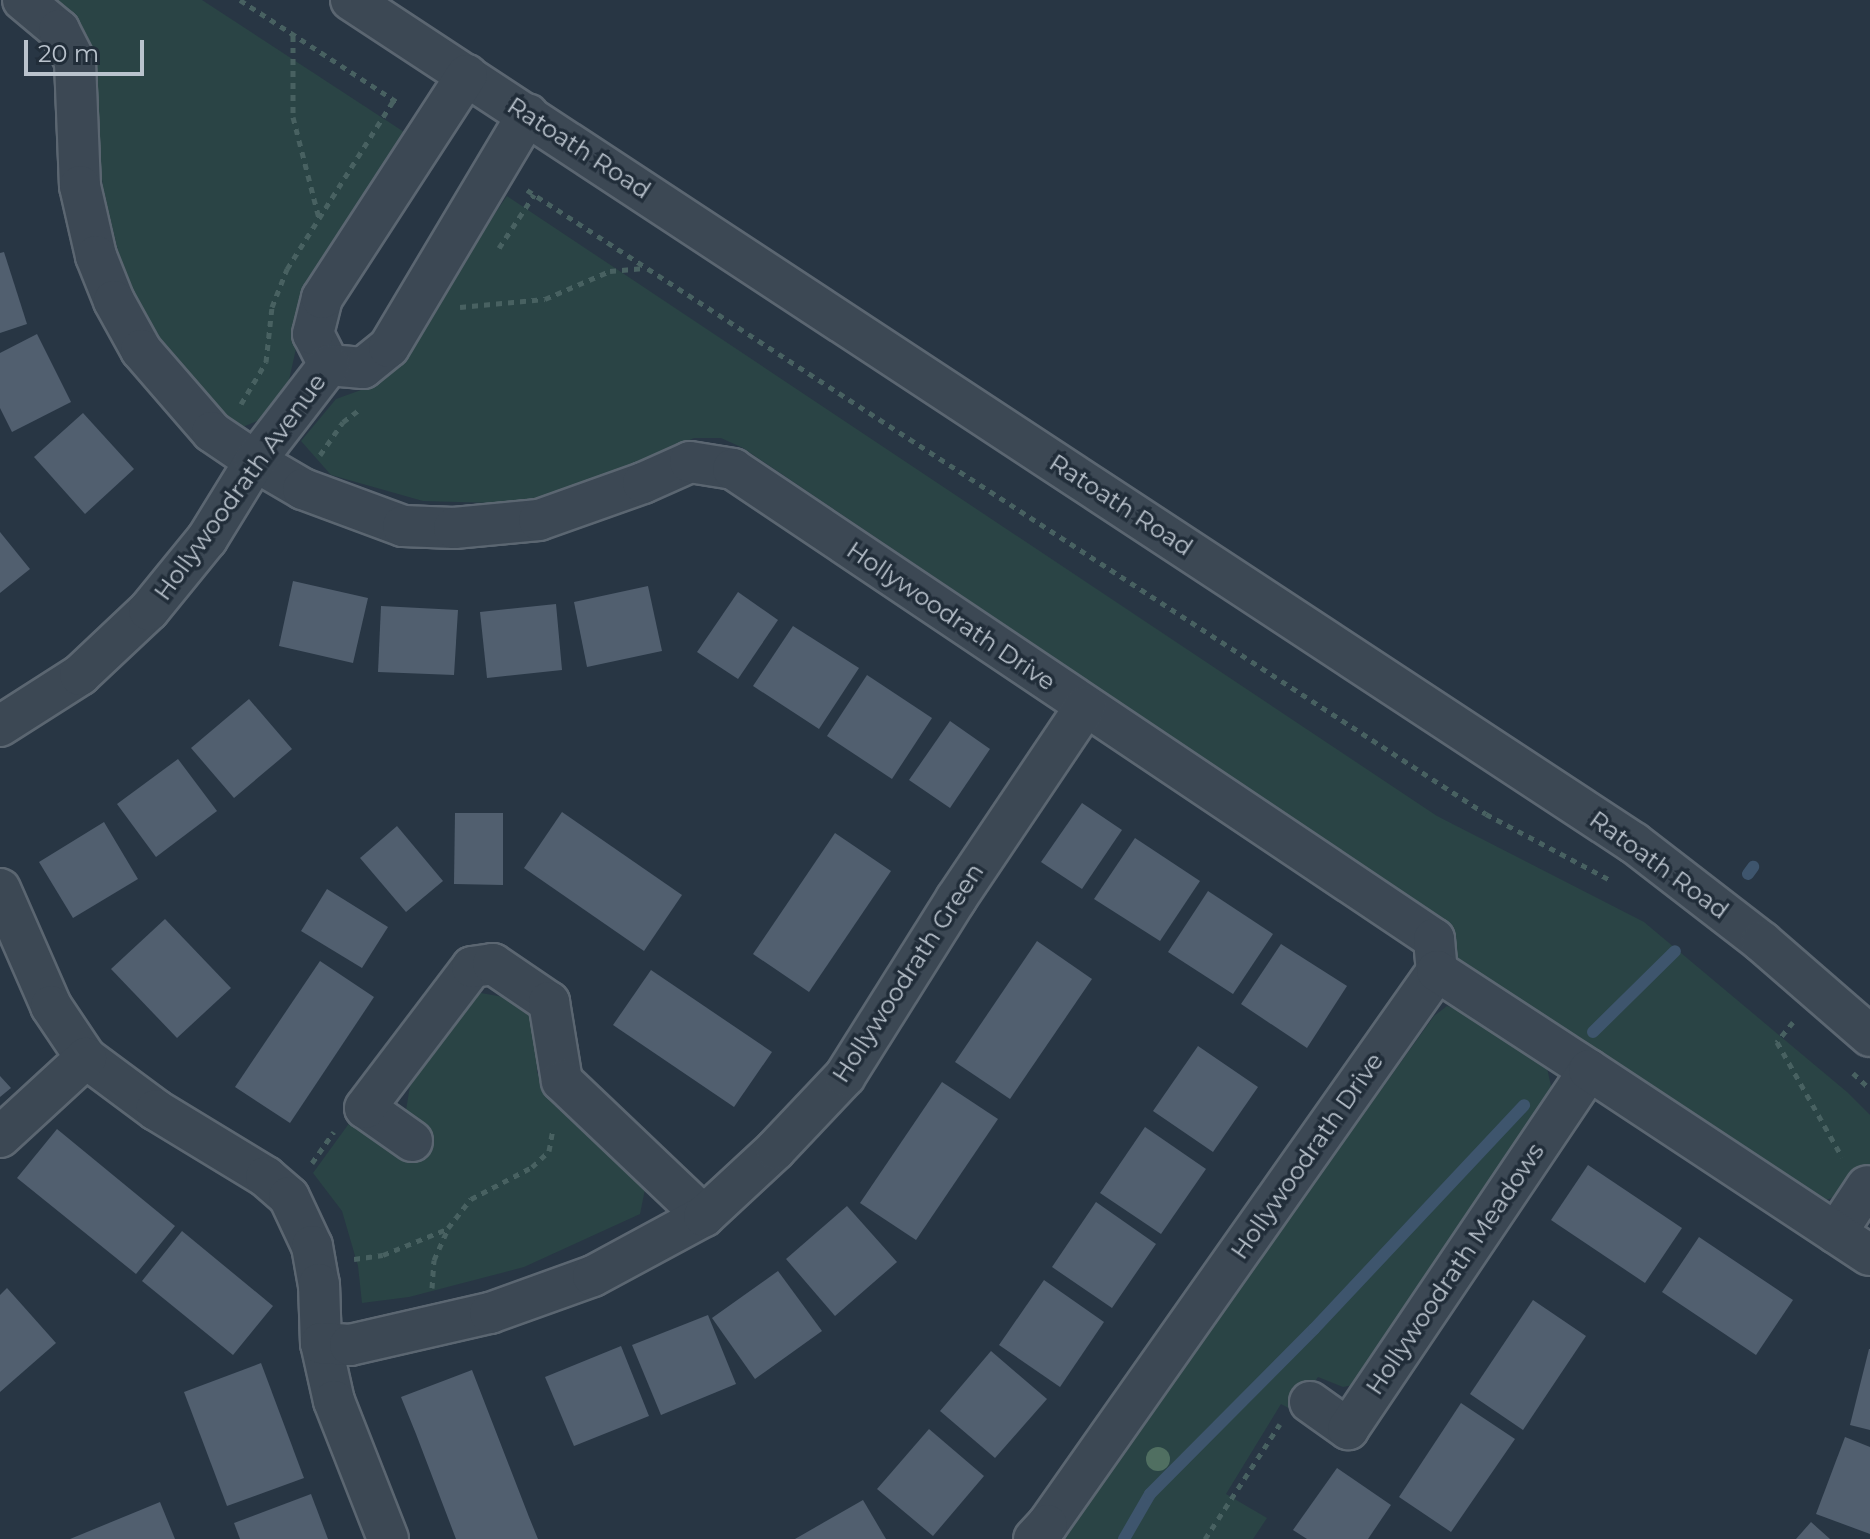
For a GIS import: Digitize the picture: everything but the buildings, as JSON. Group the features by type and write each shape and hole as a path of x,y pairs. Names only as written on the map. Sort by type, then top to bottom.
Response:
{"street":[{"name":"Hollywoodrath Drive","path":"23,0 59,30 75,62 80,186 96,256 114,301 141,350 212,432 255,461 303,489 403,526 454,528 539,520 643,483 690,462 733,469 1434,939 1437,971 1034,1539"},
{"name":"Ratoath Road","path":"351,0 1634,843 1762,942 1858,1051"},
{"name":"Hollywoodrath Avenue","path":"329,365 313,334 322,298 467,75"},
{"name":"Hollywoodrath Avenue","path":"329,365 363,368 389,347 528,114"},
{"name":"Hollywoodrath Avenue","path":"0,726 80,675 149,610 207,539 255,461 329,365"},
{"name":"Hollywoodrath Green","path":"321,1343 350,1345 490,1313 593,1276 704,1216 776,1149 845,1076 956,899 1085,707"},
{"path":"0,889 51,1006 86,1058 156,1110 266,1177 289,1197 312,1246 316,1264 321,1343 334,1401 388,1539"},
{"path":"412,1141 365,1108 472,967 493,964 549,1002 562,1081 704,1216"},
{"path":"1437,971 1870,1255"},
{"path":"0,1137 86,1058"},
{"name":"Hollywoodrath Meadows","path":"1310,1402 1348,1429 1589,1070"},
{"path":"1836,1233 1867,1186"}],"path":[{"path":"240,0 433,126"},
{"path":"293,34 293,117 319,218"},
{"path":"495,169 1486,814 1626,888"},
{"path":"460,307 545,299 610,271 645,268"},
{"path":"1782,1011 1804,1030"},
{"path":"1793,1021 1777,1042 1854,1177 1867,1186"},
{"path":"1858,1051 1870,1089"},
{"path":"438,1325 431,1300 434,1260 448,1228 471,1199 532,1167 549,1151 562,1081"},
{"path":"289,1197 346,1114 365,1108"},
{"path":"316,1264 383,1255 448,1228"},
{"path":"1205,1539 1281,1422 1310,1402"}],"green space":[{"path":"39,0 202,0 404,132 404,148 302,322 289,380 269,416 240,428 208,404 161,340 124,276 103,188 94,108 97,77 85,35"},
{"path":"507,196 1437,816 1644,922 1847,1092 1870,1115 1870,1197 1856,1188 1819,1203 1455,959 1455,943 1448,927 1427,909 743,448 721,438 694,438 620,473 528,504 423,501 331,475 301,441 336,399 375,385"},
{"path":"481,993 509,998 536,1022 537,1072 554,1105 645,1189 640,1214 524,1267 409,1297 362,1303 358,1266 342,1211 313,1173 350,1122 406,1161 425,1131 406,1110 410,1086 464,1006"},
{"path":"1447,1006 1460,1010 1547,1068 1553,1095 1358,1384 1343,1387 1318,1377 1294,1411 1281,1404 1226,1494 1267,1518 1253,1539 1058,1539 1434,1016"}],"waterway":[{"path":"1748,874 1753,867"},
{"path":"1593,1032 1675,951"},
{"path":"1124,1539 1150,1494 1314,1329 1524,1105"}]}
